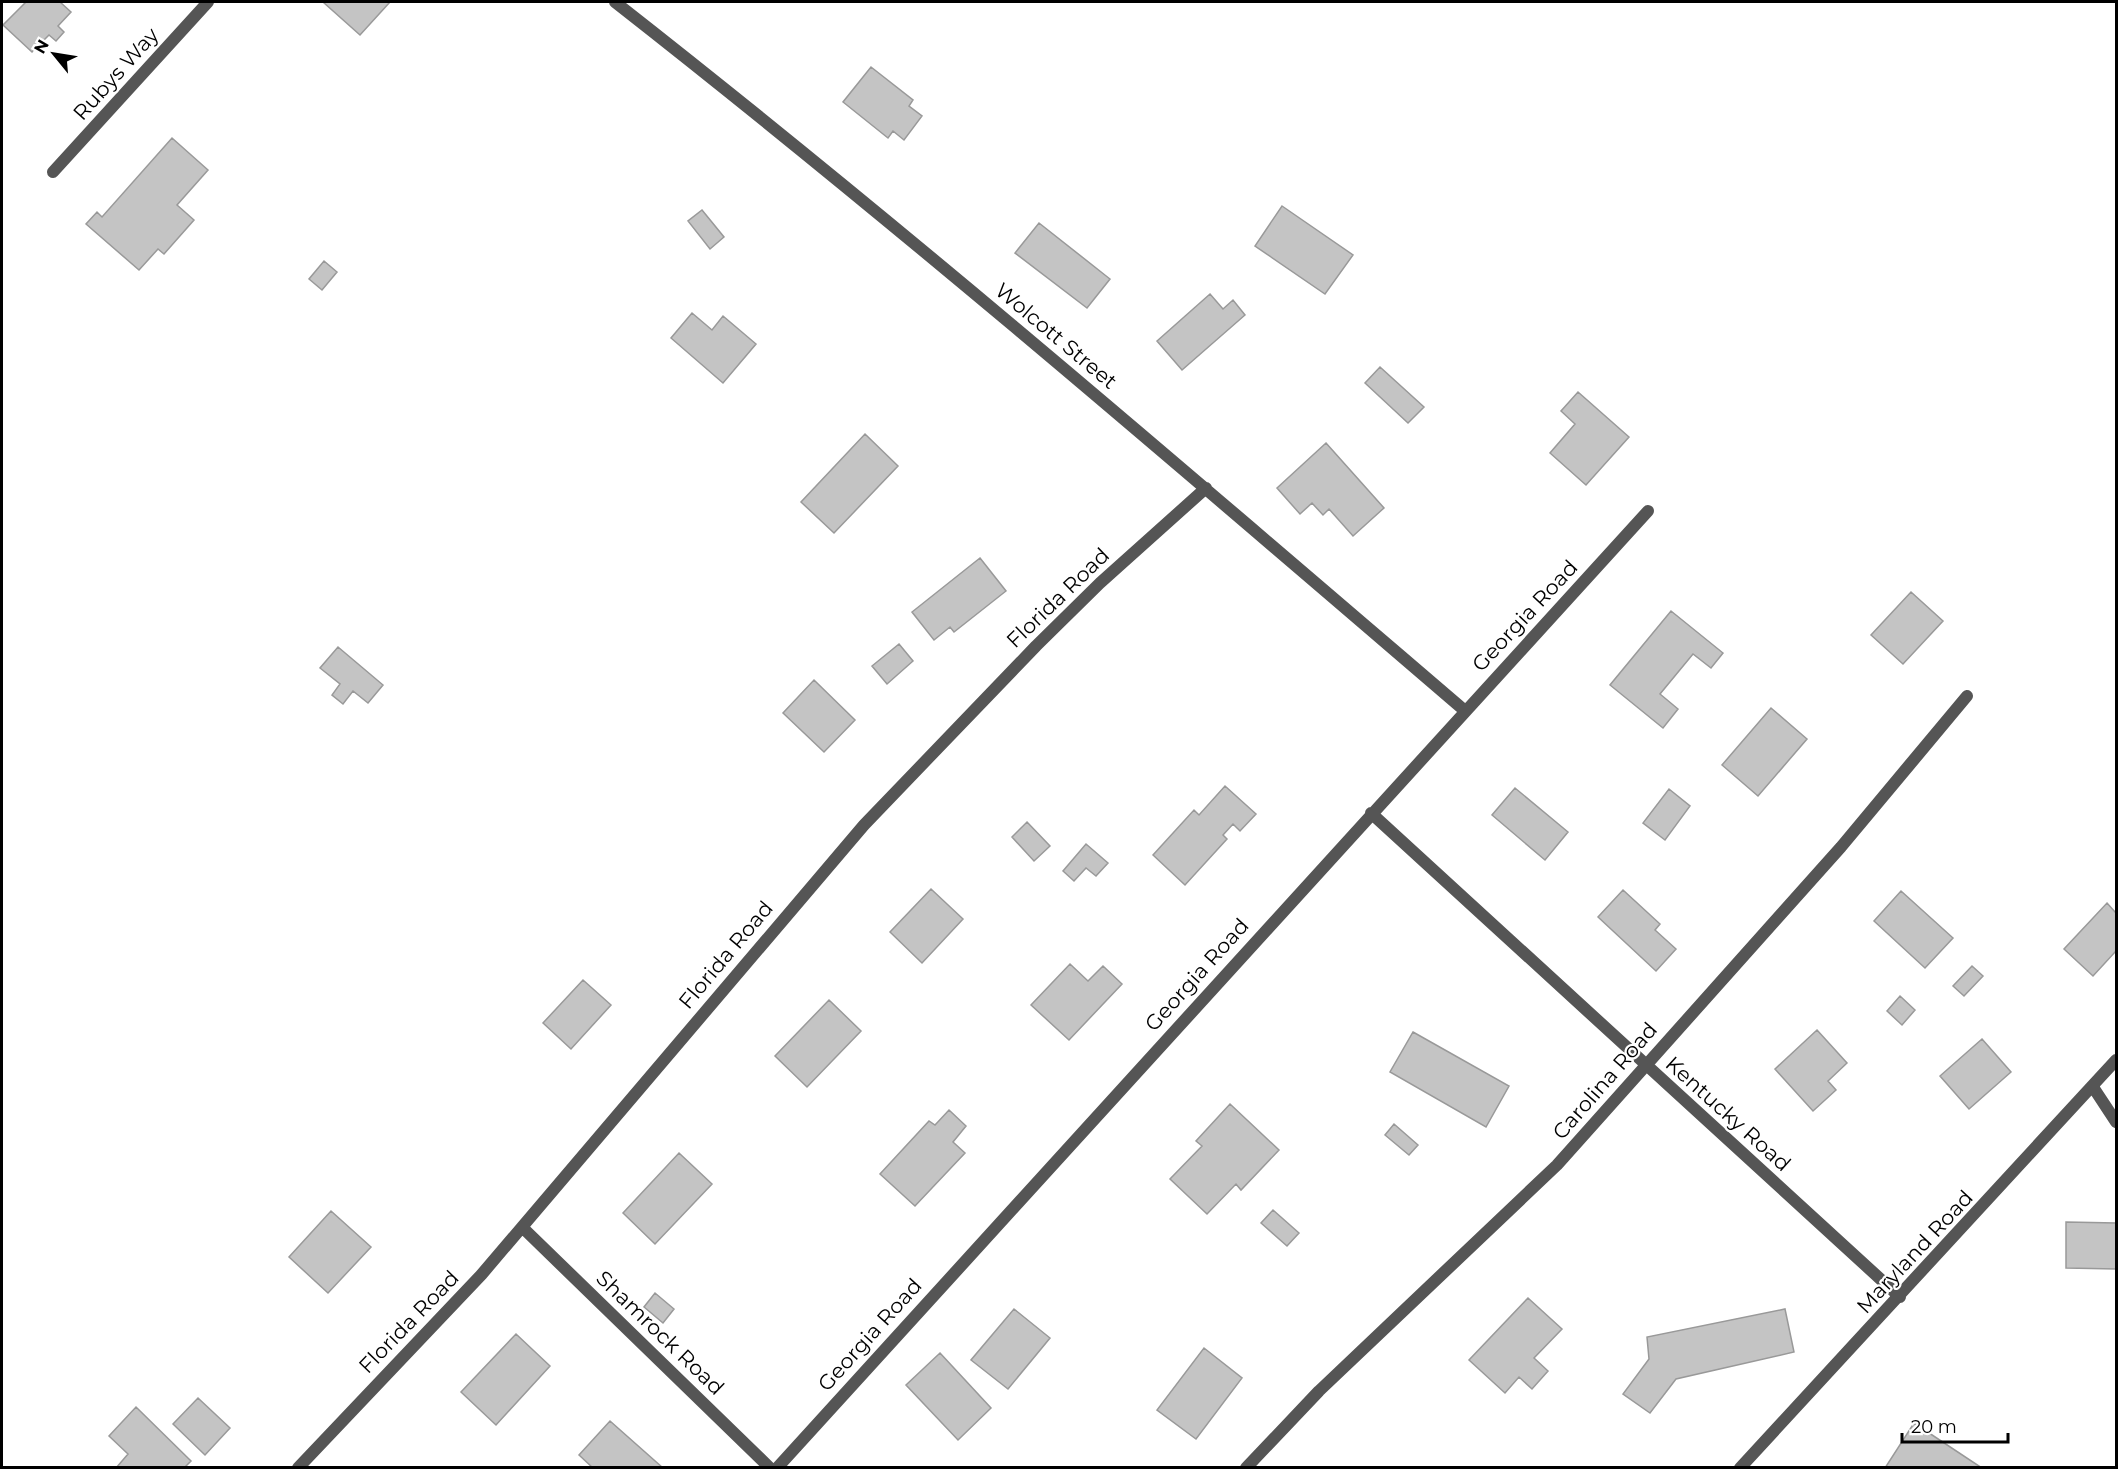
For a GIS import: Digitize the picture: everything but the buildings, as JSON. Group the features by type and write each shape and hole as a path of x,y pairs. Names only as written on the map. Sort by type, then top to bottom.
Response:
{"street":[{"name":"Rubys Way","path":"53,172 208,2"},
{"name":"Wolcott Street","path":"615,2 768,122 1206,488 1464,710"},
{"name":"Florida Road","path":"298,1467 482,1274 864,825 1036,646 1100,583 1206,488"},
{"name":"Georgia Road","path":"777,1467 1464,710 1648,511"},
{"name":"Carolina Road","path":"1246,1467 1319,1391 1557,1166 1644,1064 1841,847 1967,696"},
{"name":"Kentucky Road","path":"1371,813 1900,1297"},
{"name":"Maryland Road","path":"1740,1467 1900,1297 2116,1060"},
{"path":"2093,1087 2116,1122"},
{"name":"Shamrock Road","path":"522,1227 770,1467"}]}
